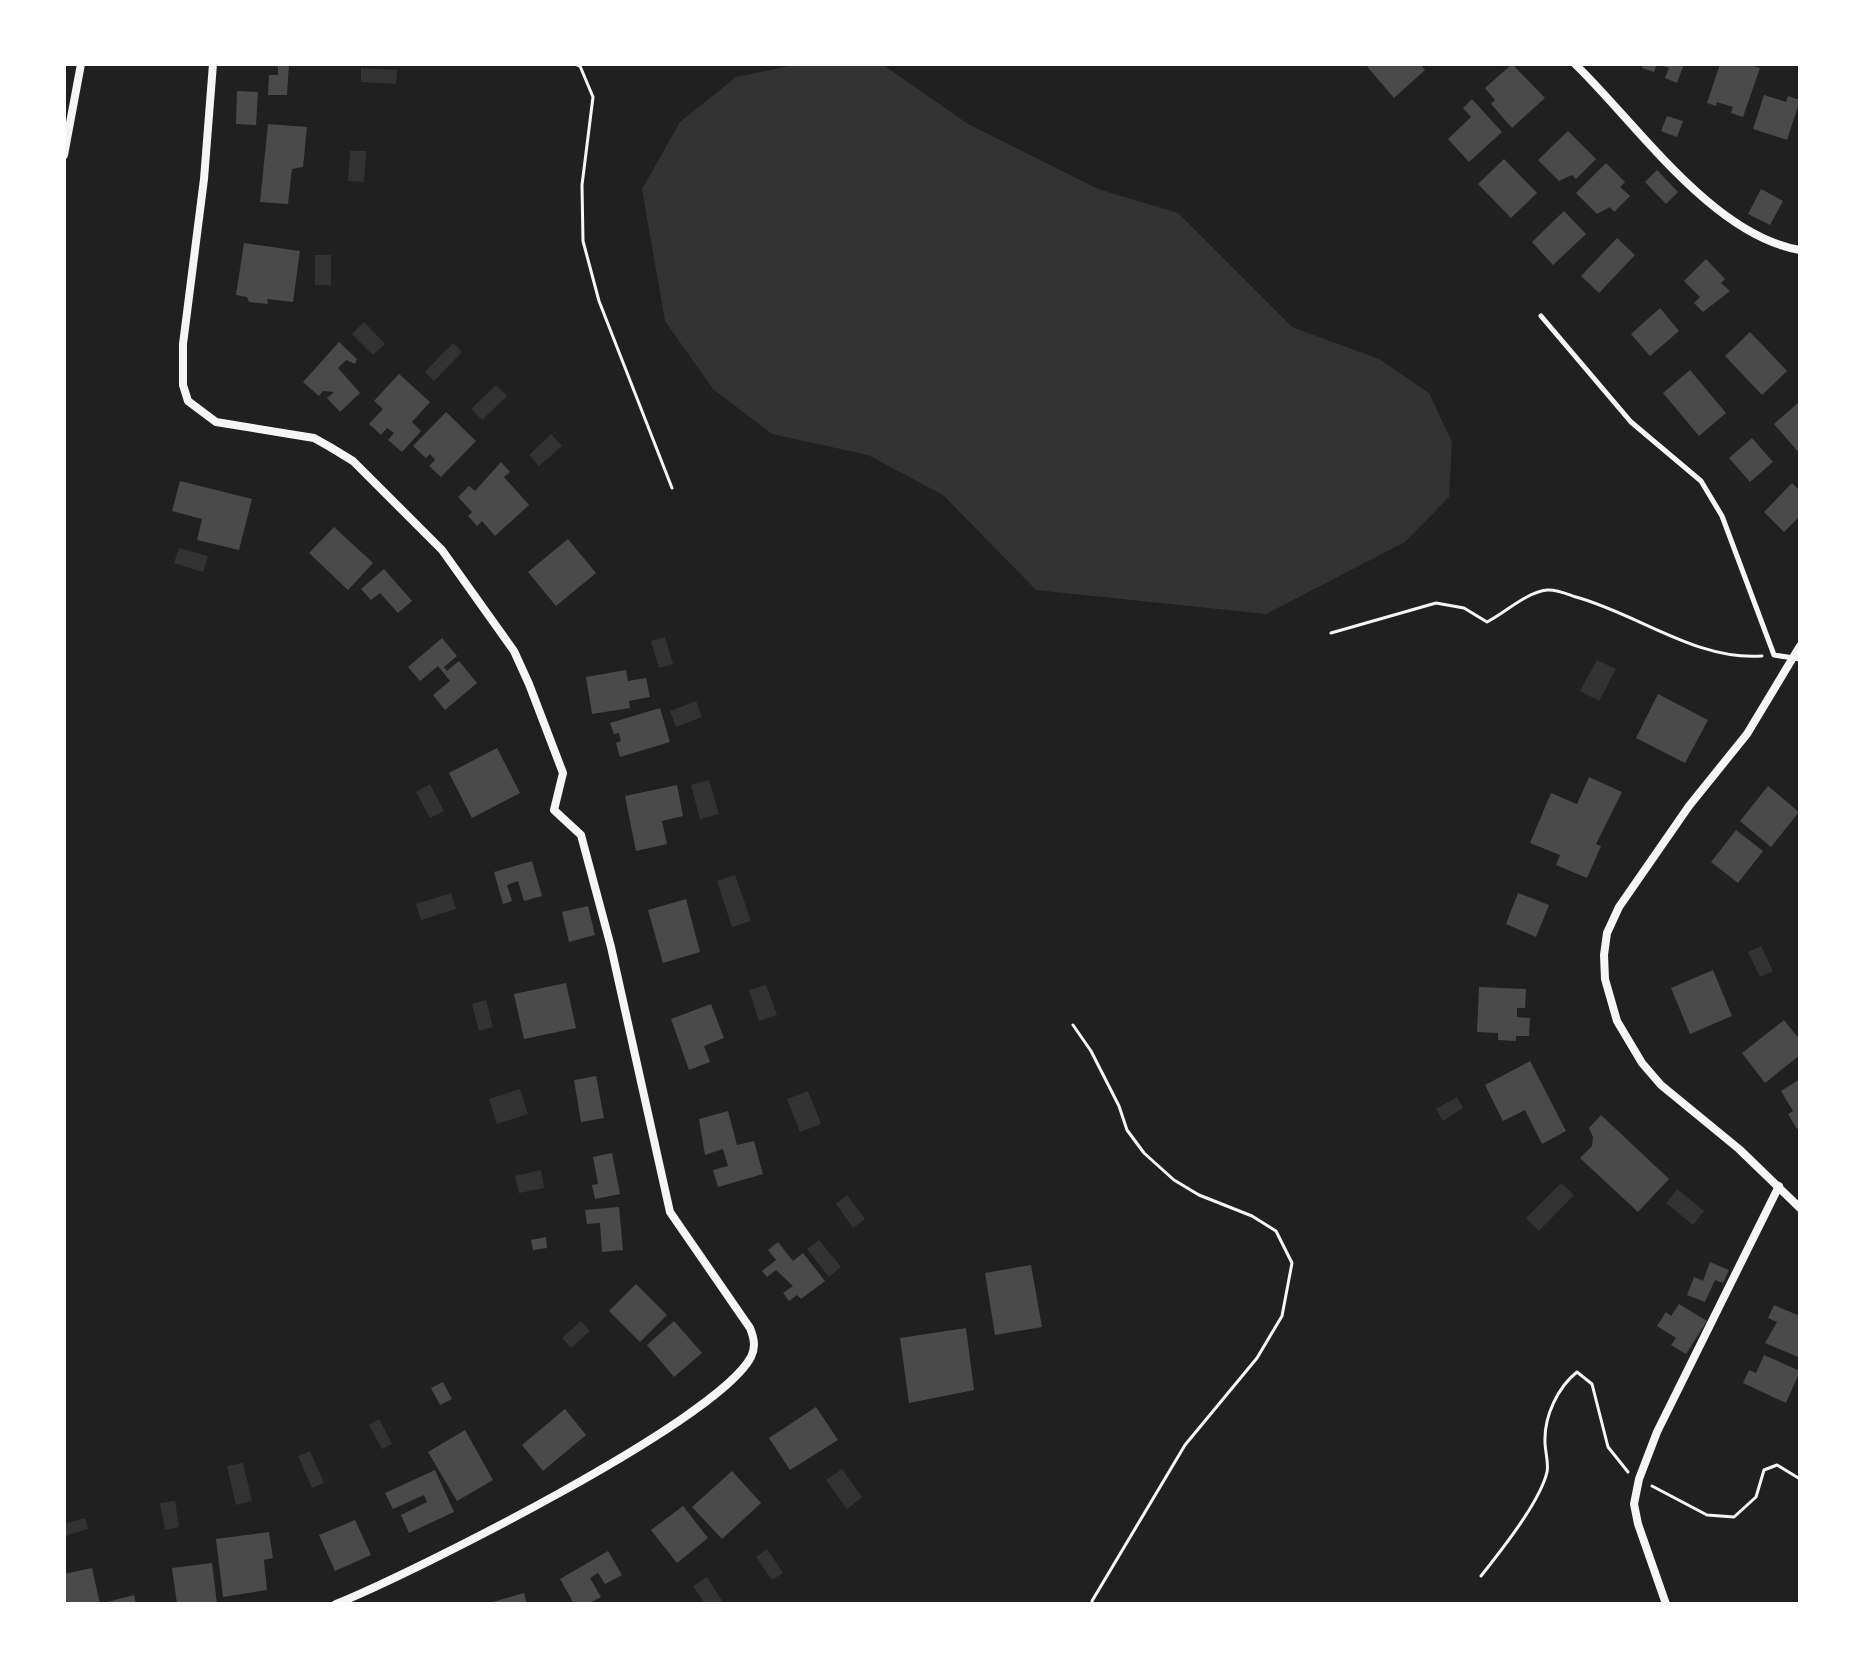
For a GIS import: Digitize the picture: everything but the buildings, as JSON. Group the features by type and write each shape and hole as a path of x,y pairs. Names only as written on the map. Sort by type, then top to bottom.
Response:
{"street":[{"path":"64,155 81,64"},
{"path":"213,64 204,179 183,344 183,385 188,401 216,422 314,438 353,461 442,550 514,651 563,773 554,810 581,835 611,947 670,1212 750,1328 755,1346 747,1363 733,1378 649,1439 492,1529 336,1604"},
{"path":"1575,64 1670,166 1747,232 1776,246 1800,250"},
{"path":"1800,646 1796,659 1747,734 1689,806 1619,907 1607,933 1604,955 1605,979 1617,1021 1642,1063 1661,1085 1779,1186 1800,1208"},
{"path":"1666,1604 1638,1524 1634,1504 1639,1479 1657,1432 1779,1186"}],"lane":[{"path":"1541,316 1631,422 1701,481 1722,516 1774,655 1796,659"}],"path":[{"path":"575,64 580,66 593,97 582,185 583,241 599,301 672,488"},
{"path":"1331,633 1436,603 1464,608 1487,622 1534,593 1549,589 1599,603 1676,638 1741,658 1774,655"},
{"path":"1073,1025 1091,1051 1119,1106 1127,1130 1144,1153 1174,1180 1199,1195 1252,1216 1276,1231 1292,1263 1282,1316 1257,1358 1185,1445 1092,1601"},
{"path":"1481,1576 1510,1539 1547,1472 1545,1437 1552,1410 1562,1384 1577,1372 1592,1384 1608,1447 1629,1473 1707,1515 1734,1517 1756,1497 1764,1470 1777,1465 1800,1479"}],"shaded area":[{"path":"64,64 1800,64 1800,1604 64,1604"},
{"path":"799,64 882,64 968,124 1098,189 1178,213 1292,327 1379,359 1429,393 1452,442 1449,497 1405,542 1266,614 1036,590 943,495 868,455 772,434 713,389 665,321 642,189 680,122 736,77"},
{"path":"361,68 397,70 396,84 361,82"},
{"path":"350,151 366,151 364,182 348,181"},
{"path":"315,255 331,255 331,285 315,285"},
{"path":"364,322 385,344 373,355 352,334"},
{"path":"453,343 462,352 434,381 425,372"},
{"path":"496,385 507,396 482,420 471,409"},
{"path":"551,434 562,446 539,466 529,455"},
{"path":"179,548 208,556 203,572 174,563"},
{"path":"665,637 673,664 659,668 651,641"},
{"path":"1597,660 1616,669 1599,701 1580,691"},
{"path":"696,701 702,717 676,727 670,711"},
{"path":"709,780 719,814 700,819 691,785"},
{"path":"430,784 444,811 430,818 416,792"},
{"path":"735,875 751,921 732,927 717,881"},
{"path":"451,893 456,909 421,920 416,904"},
{"path":"1761,946 1773,971 1760,977 1748,952"},
{"path":"766,985 777,1015 759,1021 749,990"},
{"path":"486,1000 493,1027 479,1031 472,1004"},
{"path":"520,1089 528,1114 497,1124 489,1099"},
{"path":"808,1091 821,1124 800,1132 787,1099"},
{"path":"1457,1097 1463,1108 1443,1121 1436,1109"},
{"path":"541,1170 544,1188 519,1193 515,1176"},
{"path":"1561,1183 1574,1195 1539,1231 1526,1218"},
{"path":"1677,1189 1704,1211 1693,1225 1666,1203"},
{"path":"847,1195 865,1219 853,1228 836,1204"},
{"path":"819,1240 841,1267 829,1277 807,1249"},
{"path":"581,1321 590,1331 571,1348 562,1338"},
{"path":"379,1419 392,1444 382,1449 369,1425"},
{"path":"310,1451 324,1483 312,1488 298,1456"},
{"path":"243,1463 252,1501 236,1505 227,1466"},
{"path":"842,1469 862,1497 847,1509 826,1480"},
{"path":"175,1501 179,1527 165,1530 160,1503"},
{"path":"85,1518 88,1529 64,1536 64,1524"},
{"path":"767,1549 783,1573 772,1580 756,1557"},
{"path":"707,1577 724,1604 705,1604 693,1586"}]}
